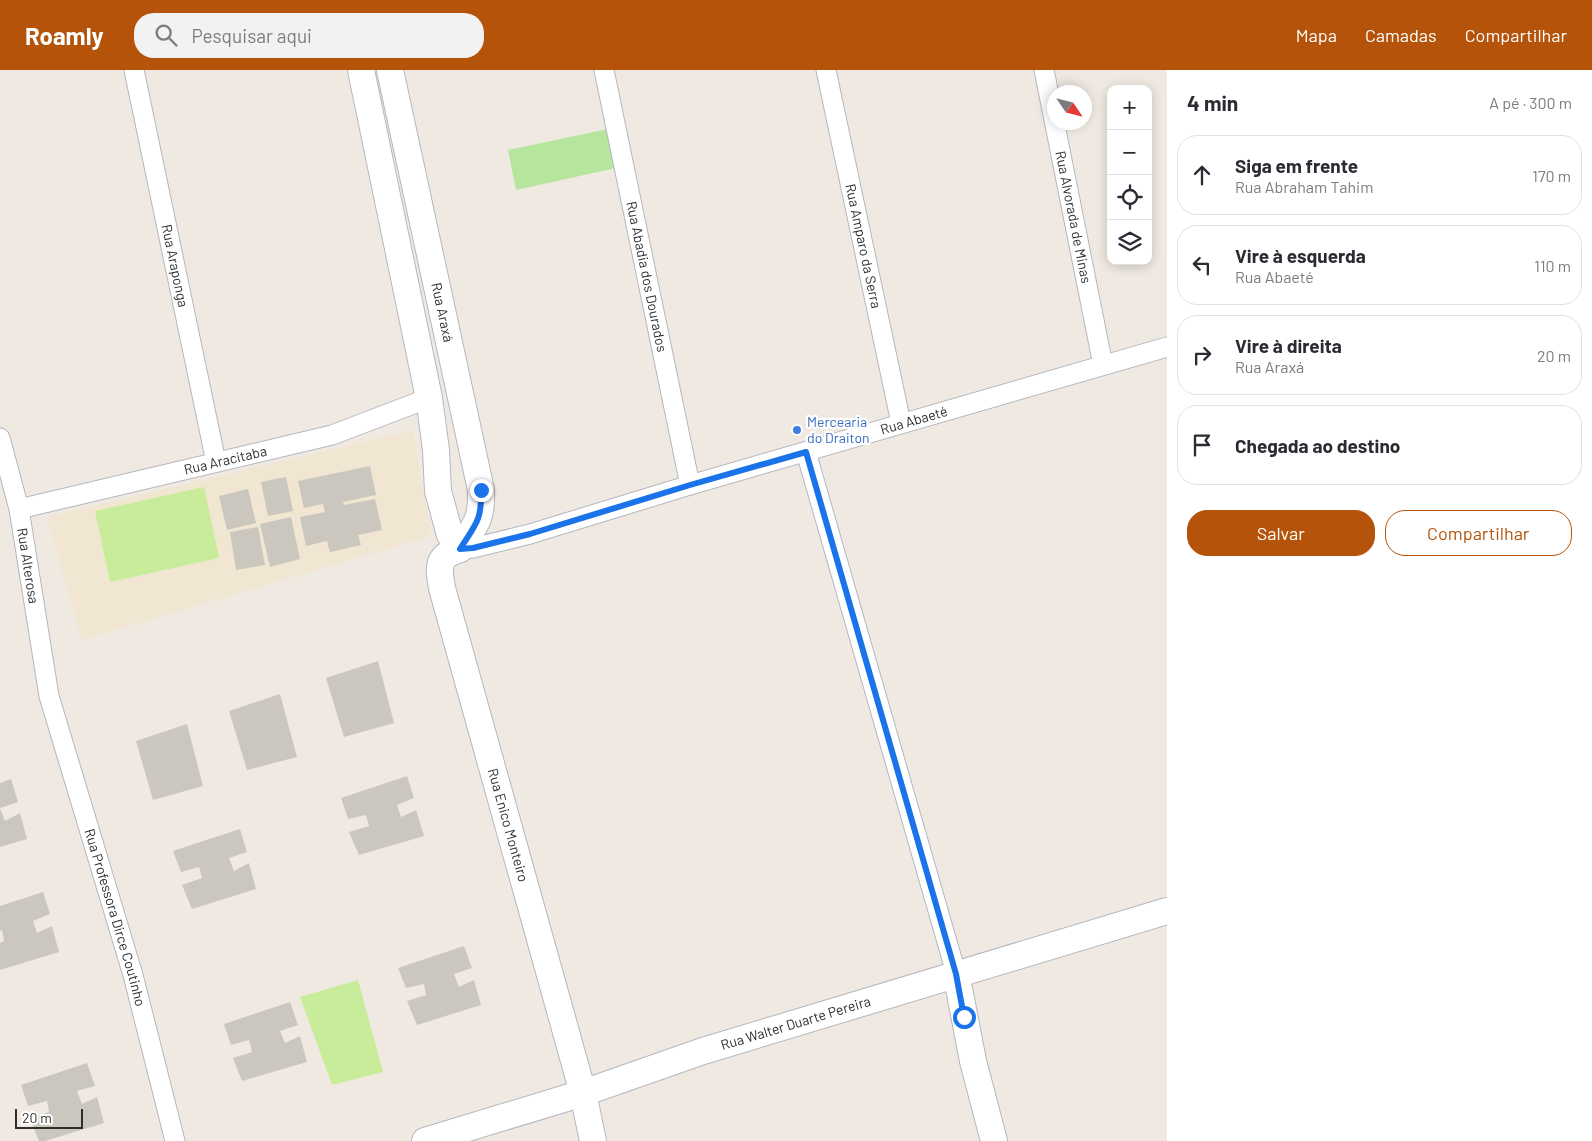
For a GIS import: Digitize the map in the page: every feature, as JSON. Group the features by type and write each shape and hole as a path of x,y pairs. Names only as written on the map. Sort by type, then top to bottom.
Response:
{"main road":[{"path":"361,70 429,398 436,450 438,491 450,535 460,549"},
{"name":"Rua Araxá","path":"390,70 481,490 482,508 480,517 460,549"},
{"path":"436,450 471,443"},
{"name":"Rua Enico Monteiro","path":"460,549 448,553 441,562 439,575 582,1093 593,1141"},
{"name":"Rua Walter Duarte Pereira","path":"425,1141 582,1093 703,1051 1167,910"},
{"path":"956,974 973,1061 994,1141"}],"street":[{"name":"Rua Araponga","path":"134,70 216,462"},
{"name":"Rua Abadia dos Dourados","path":"604,70 690,485"},
{"name":"Rua Amparo da Serra","path":"826,70 901,423"},
{"name":"Rua Alvorada de Minas","path":"1044,70 1103,365"},
{"name":"Rua Abaeté","path":"460,549 473,548 530,534 901,423 1167,347"},
{"name":"Rua Aracitaba","path":"19,509 332,435 429,398"},
{"name":"Rua Alterosa","path":"0,438 19,509 49,696"},
{"path":"806,452 956,974"},
{"name":"Rua Professora Dirce Coutinho","path":"49,696 133,975 175,1141"}],"shaded area":[{"path":"413,430 431,536 82,640 47,517"}],"green space":[{"path":"608,129 616,168 516,190 508,150"},
{"path":"204,487 219,558 110,582 95,511"},
{"path":"358,980 383,1072 332,1085 300,997"}],"building":[{"path":"370,466 376,495 343,502 344,505 375,499 382,530 358,535 361,545 330,552 327,541 306,546 300,517 325,512 323,504 304,508 298,481"},
{"path":"286,477 293,511 268,516 261,482"},
{"path":"248,489 256,523 227,530 219,496"},
{"path":"291,517 300,559 270,567 260,524"},
{"path":"258,527 265,565 236,570 230,532"},
{"path":"378,661 394,723 344,737 326,678"},
{"path":"280,694 297,757 247,770 229,711"},
{"path":"187,724 203,786 153,800 136,741"},
{"path":"407,776 414,798 397,805 401,817 416,810 424,836 359,855 349,832 369,826 366,815 348,819 341,798"},
{"path":"11,779 18,802 0,808 0,783"},
{"path":"0,808 5,821 20,813 27,839 0,847"},
{"path":"240,829 247,852 229,858 234,871 249,863 256,889 192,909 182,885 202,878 199,867 181,872 173,851"},
{"path":"43,892 50,914 33,921 37,933 52,926 59,952 0,970 0,943 4,941 2,930 0,931 0,906"},
{"path":"464,946 472,968 454,974 459,987 474,980 481,1005 417,1025 407,1001 426,995 424,984 406,988 398,968"},
{"path":"290,1002 298,1025 280,1031 285,1043 300,1036 307,1062 242,1081 233,1058 252,1052 249,1040 231,1045 224,1024"},
{"path":"87,1063 95,1086 77,1091 82,1104 97,1097 104,1123 45,1141 39,1141 30,1119 49,1112 47,1101 28,1106 21,1085"}],"place":[{"name":"Mercearia do Draiton","path":"797,430"}],"route":[{"path":"481,490 482,508 480,517 460,549 473,548 530,534 584,516 806,452 956,974 964,1017"}]}
